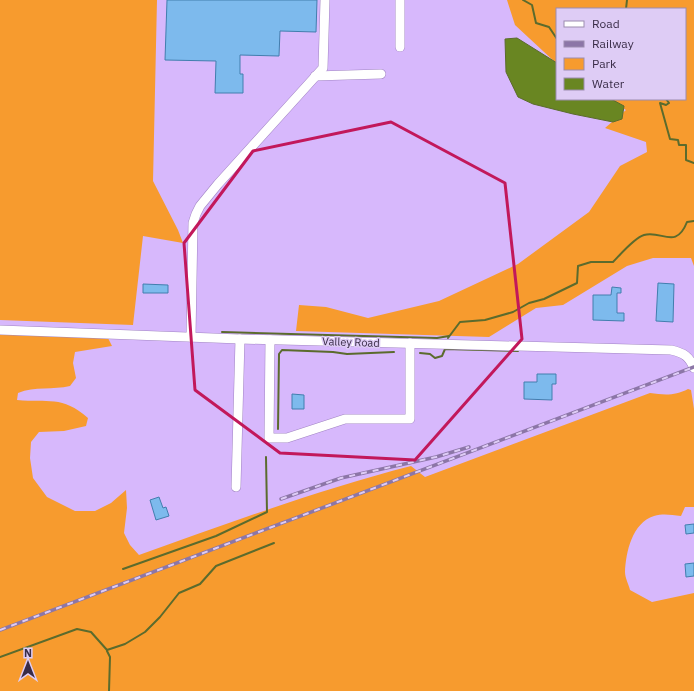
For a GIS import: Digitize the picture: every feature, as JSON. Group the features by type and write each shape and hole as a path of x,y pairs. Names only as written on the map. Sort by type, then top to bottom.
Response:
{"street":[{"path":"191,337 193,223 196,214 218,184 323,68 325,0"},
{"path":"400,0 400,47"},
{"path":"315,76 381,74"},
{"name":"Valley Road","path":"0,330 270,340 671,350 683,353 693,361"},
{"path":"236,486 240,339"},
{"path":"270,340 269,438 287,438 345,419 410,419 410,344"}],"highlighted area":[{"path":"391,122 505,183 522,339 415,460 280,453 195,390 184,243 253,151"}],"green space":[{"path":"0,0 157,0 153,181 183,243 143,236 133,325 0,320"},
{"path":"507,0 694,0 694,266 691,258 653,258 627,266 563,305 536,308 489,337 296,331 299,305 326,307 368,318 439,301 518,264 589,212 620,166 647,152 646,142 605,128 626,110 610,100 686,100 686,8 556,8 556,63 515,25"},
{"path":"0,334 108,338 112,346 75,352 73,363 76,378 70,386 24,391 18,393 17,400 62,403 79,411 88,418 86,426 64,431 39,432 31,442 30,458 33,478 47,497 75,511 95,511 111,503 126,490 127,508 124,533 130,545 139,555 274,508 376,475 411,466 425,477 650,393 669,394 679,393 688,389 691,390 694,409 694,507 685,507 681,516 668,514 658,515 646,520 640,525 635,532 629,547 625,572 630,590 652,602 694,593 694,691 0,691"}],"water":[{"path":"517,38 556,62 556,100 613,100 624,106 622,119 613,122 573,114 533,104 518,97 506,72 505,39"}],"building":[{"path":"167,0 317,0 316,32 280,31 279,56 240,55 240,74 243,74 243,93 215,93 216,61 165,60"},
{"path":"658,283 674,284 673,322 656,321"},
{"path":"143,284 168,285 168,293 143,293"},
{"path":"612,287 621,288 621,293 617,293 617,313 624,313 624,321 593,320 593,295 611,295"},
{"path":"537,374 556,374 556,384 552,384 552,400 524,399 524,382 537,382"},
{"path":"292,394 304,395 304,409 292,409"},
{"path":"159,497 163,508 166,507 169,516 156,520 150,500"},
{"path":"694,524 694,533 686,534 685,525"},
{"path":"694,563 694,576 686,577 685,564"}],"waterway":[{"path":"523,0 532,5 536,23 549,27 556,38"},
{"path":"626,8 627,0"},
{"path":"667,100 669,103 666,105 660,103 670,139 678,140 679,145 686,145 686,160 694,163"},
{"path":"448,338 460,322 485,320 513,312 529,303 544,299 577,283 578,266 591,262 613,262 640,237 651,234 673,237 678,235 683,230 687,222 694,221"},
{"path":"222,332 437,338 449,336"},
{"path":"420,353 430,354 435,358 442,356 445,349 518,351"},
{"path":"278,429 279,354 282,350 347,354 394,352"},
{"path":"123,569 216,536 267,512 266,457"},
{"path":"0,657 77,629 91,632 107,650 125,644 145,632 160,617 179,593 200,584 216,566 274,543"},
{"path":"107,651 110,657 109,691"}],"railway":[{"path":"0,630 694,367"},
{"path":"281,499 341,478 436,457 469,447"}]}
